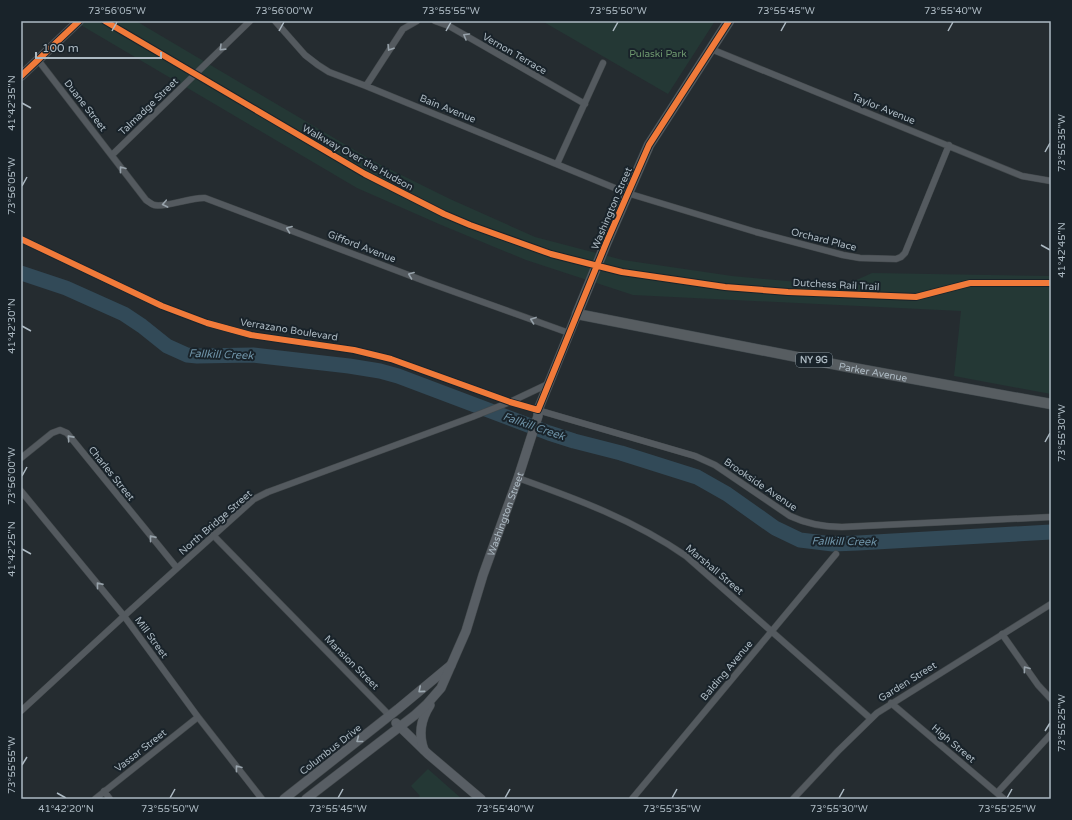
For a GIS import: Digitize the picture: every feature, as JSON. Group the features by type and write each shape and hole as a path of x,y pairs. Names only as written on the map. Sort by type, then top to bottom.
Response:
{"main road":[{"name":"Washington Street","path":"577,314 627,193 649,145 729,21"},
{"name":"Parker Avenue","path":"577,314 848,367 1051,404"}],"street":[{"path":"21,76 78,21"},
{"name":"Talmadge Street","path":"112,155 250,21"},
{"name":"Bain Avenue","path":"275,21 305,55 329,72 627,193"},
{"path":"366,86 403,29 417,21"},
{"name":"Vernon Terrace","path":"435,21 449,26 585,104"},
{"name":"Taylor Avenue","path":"711,49 1022,176 1051,181"},
{"name":"Duane Street","path":"38,60 146,200"},
{"path":"557,164 603,63"},
{"name":"Orchard Place","path":"627,193 756,232 843,255 860,258 896,259 905,253 949,145"},
{"name":"Gifford Avenue","path":"146,200 153,205 159,205 197,197 205,198 427,282 569,333"},
{"name":"Verrazano Boulevard","path":"21,239 162,306 207,324 251,335 354,350 391,359 538,413"},
{"name":"Washington Street","path":"399,726 421,709 438,692 444,683 459,649 483,575 518,478 548,384 577,314"},
{"name":"North Bridge Street","path":"21,711 254,499 268,492 509,403 548,384"},
{"name":"Brookside Avenue","path":"538,413 705,460 777,509 802,522 816,525 842,527 1051,517"},
{"name":"Charles Street","path":"21,458 52,433 60,430 67,433 177,568"},
{"name":"Marshall Street","path":"518,478 581,501 620,518 668,544 686,556 870,718"},
{"name":"Mill Street","path":"21,490 124,616 198,717 262,799"},
{"name":"Mansion Street","path":"213,535 424,751 481,799"},
{"name":"Balding Avenue","path":"632,799 836,554"},
{"name":"Garden Street","path":"794,799 870,718 891,703 1051,604"},
{"path":"1002,634 1038,685 1051,699"},
{"name":"Washington Street","path":"390,716 451,665"},
{"path":"424,751 421,738 422,724 428,708 438,692"},
{"name":"High Street","path":"891,703 1004,799"},
{"name":"Columbus Drive","path":"284,799 390,716"},
{"name":"Vassar Street","path":"95,799 198,717"},
{"path":"306,799 399,726"},
{"path":"997,793 1051,734"},
{"path":"104,791 110,799"}],"green space":[{"path":"74,21 136,21 373,161 450,199 535,237 623,260 732,276 843,286 872,273 1051,276 1051,394 954,376 961,311 633,295 526,260 357,188"},
{"name":"Pulaski Park","path":"542,21 715,21 668,94"},
{"path":"428,769 462,799 417,799 420,796 411,786"}],"waterway":[{"name":"Fallkill Creek","path":"21,273 66,288 124,314 167,346 187,355 253,355 380,371 398,376 549,433 621,453 697,477 727,494 775,528 800,540 833,544 1051,532"}],"cycle path":[{"path":"21,76 79,21"},
{"name":"Walkway Over the Hudson","path":"105,21 365,174 444,214 551,254 622,272 725,287 788,292 916,297 970,283 1051,283"},
{"path":"21,239 162,306 207,323 251,335 354,350 391,359 510,402 538,410 607,241 649,145 729,21"}]}
